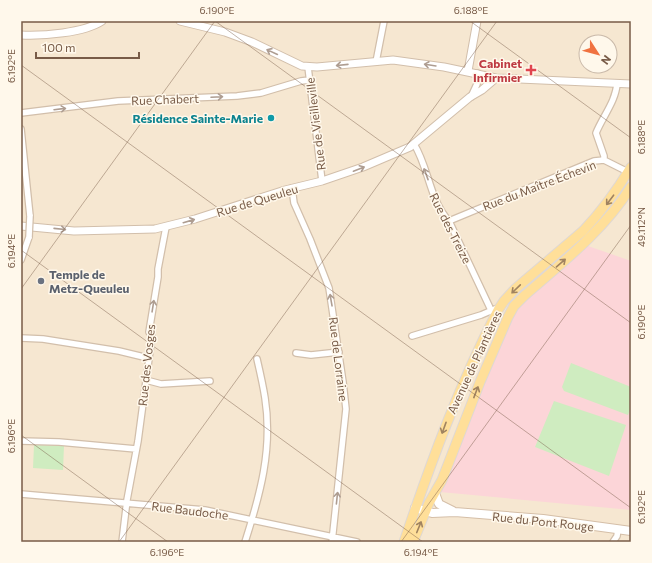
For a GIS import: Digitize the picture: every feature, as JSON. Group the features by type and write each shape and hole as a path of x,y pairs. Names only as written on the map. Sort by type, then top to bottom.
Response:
{"main road":[{"name":"Avenue de Plantières","path":"404,542 447,421 492,322 495,310 515,289 583,231 615,193 630,169"},
{"name":"Avenue de Plantières","path":"413,542 425,511 442,480 481,378 514,306 593,236 611,215 631,187"},
{"name":"Rue du Pont Rouge","path":"435,494 439,504 455,512"},
{"name":"Rue du Pont Rouge","path":"415,508 432,513 455,512 543,519 631,531"}],"street":[{"path":"21,36 87,28 102,21"},
{"path":"180,21 225,32 252,42 302,66 308,67 317,68 393,60 468,71 496,78 631,84"},
{"path":"376,62 384,21"},
{"path":"468,71 477,21"},
{"name":"Rue de Vieilleville","path":"308,67 322,182"},
{"name":"Rue de Queuleu","path":"470,97 477,84 477,74"},
{"name":"Rue de Queuleu","path":"21,226 91,231 155,229 166,227 292,188 322,182 405,150 470,97 482,90 496,78"},
{"name":"Rue Chabert","path":"21,113 118,101 237,96 261,92 309,80"},
{"path":"604,160 596,133 606,115 616,90 617,83"},
{"path":"21,128 30,216 29,237 22,252 21,260"},
{"name":"Rue des Treize","path":"414,144 436,202 442,213 449,221 495,310"},
{"name":"Rue du Maître Échevin","path":"449,221 594,161 604,160 630,169"},
{"name":"Rue de Lorraine","path":"292,188 294,203 313,245 329,288 346,409 332,539"},
{"name":"Rue des Vosges","path":"122,542 152,336 149,332 158,277 158,268 166,227"},
{"path":"412,336 495,310"},
{"path":"481,315 492,322"},
{"path":"21,338 43,339 112,350 148,358"},
{"path":"296,353 310,355 339,352"},
{"path":"245,542 263,482 267,443 265,399 257,359"},
{"path":"146,380 161,384 210,381"},
{"path":"21,441 59,442 136,449"},
{"name":"Rue Baudoche","path":"21,494 205,510 332,539 358,542"},
{"path":"613,542 617,536 618,529"}],"shaded area":[{"path":"21,21 631,21 631,542 21,542"},
{"path":"588,246 631,261 631,510 440,492 485,378 514,313 526,298"}],"green space":[{"path":"571,363 631,387 631,407 628,415 564,391 562,387"},
{"path":"554,401 626,425 609,476 535,447"},
{"path":"34,445 64,446 63,470 33,468"}],"place":[{"name":"Cabinet Infirmier","path":"531,70"},
{"name":"Résidence Sainte-Marie","path":"271,118"},
{"name":"Temple de Metz-Queuleu","path":"41,281"}]}
